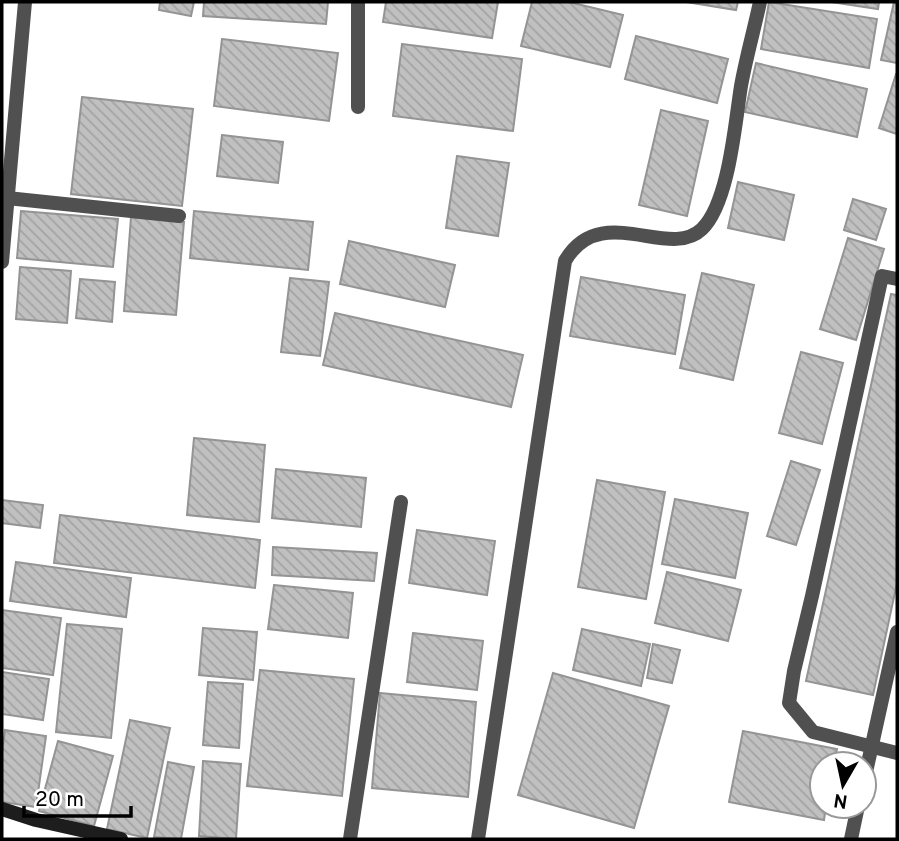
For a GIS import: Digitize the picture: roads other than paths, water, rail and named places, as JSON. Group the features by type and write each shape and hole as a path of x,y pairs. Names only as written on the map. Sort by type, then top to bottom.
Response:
{"main road":[{"path":"2,809 36,820 121,839"}],"street":[{"path":"2,262 25,2"},
{"path":"358,2 358,107"},
{"path":"478,839 565,261 579,243 614,231 661,238 685,237 701,230 718,206 760,2"},
{"path":"7,198 179,216"},
{"path":"897,279 882,276 813,596 793,671 789,703 813,732 897,753"},
{"path":"350,839 401,502"},
{"path":"872,748 897,632"},
{"path":"851,839 855,820"}]}
